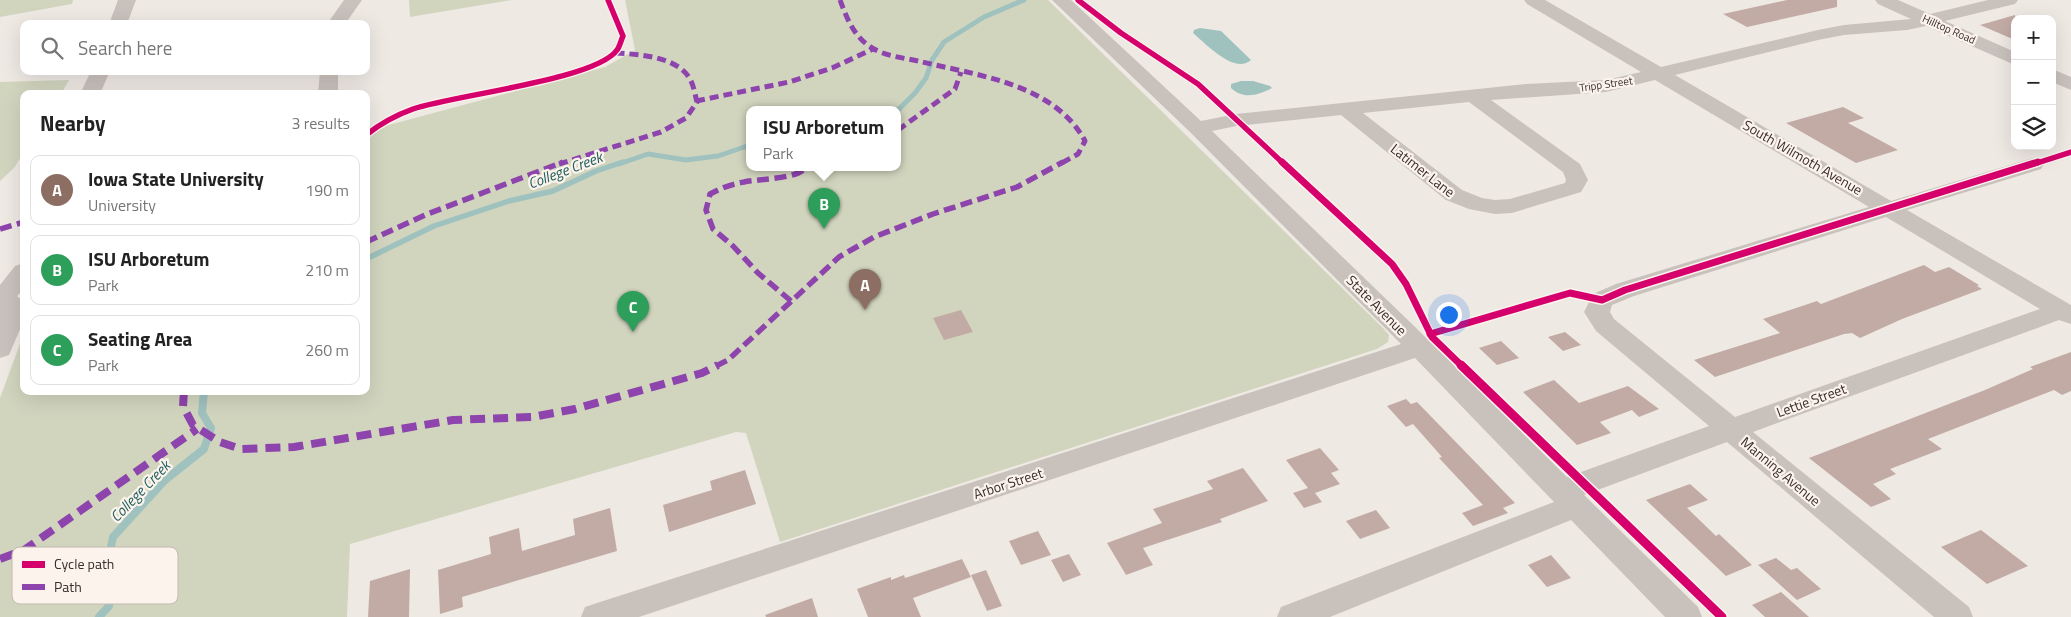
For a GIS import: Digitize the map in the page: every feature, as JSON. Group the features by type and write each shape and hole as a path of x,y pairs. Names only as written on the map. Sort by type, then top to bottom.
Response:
{"street":[{"path":"120,20 127,0"},
{"path":"339,20 353,0"},
{"name":"State Avenue","path":"1061,0 1197,128 1419,347 1686,617"},
{"name":"South Wilmoth Avenue","path":"1533,0 2066,313"},
{"name":"Hilltop Road","path":"1884,0 2011,57"},
{"name":"Tripp Street","path":"1197,128 1236,120 1472,95 1606,86 1818,35 1844,30 1907,25 2009,0"},
{"path":"92,90 99,75"},
{"path":"328,90 329,75"},
{"path":"2056,78 2071,84"},
{"name":"Latimer Lane","path":"1346,109 1454,195 1477,204 1495,207 1512,206 1573,187 1577,180 1572,169 1472,95"},
{"path":"1890,208 2033,164"},
{"name":"Manning Avenue","path":"1890,208 1612,294 1602,300 1597,312 1605,325 1957,617"},
{"path":"0,300 20,278"},
{"path":"0,300 13,305 14,312 0,349"},
{"name":"Lettie Street","path":"1293,617 1731,429 2066,313"},
{"name":"Arbor Street","path":"597,617 1419,347"}],"green space":[{"path":"0,0 73,0 72,4 0,17"},
{"path":"409,0 512,0 410,17"},
{"path":"625,0 1048,0 1383,328 1389,335 1388,342 1377,349 780,542 746,433 736,432 350,544 347,617 0,617 0,398 20,344 20,395 370,395 370,130 605,67 635,50"},
{"path":"69,80 63,90 20,90 20,158 14,168 0,181 0,82"}],"water":[{"path":"1200,28 1221,31 1251,60 1244,64 1237,64 1221,56 1193,33 1194,30"},
{"path":"1241,81 1253,81 1272,88 1262,93 1241,94 1231,88 1231,84"}],"building":[{"path":"1787,0 1837,0 1837,7 1747,27 1723,14"},
{"path":"2011,16 2011,38 1980,25"},
{"path":"1843,107 1864,118 1848,123 1898,150 1856,163 1786,123"},
{"path":"1924,265 1935,272 1949,267 1979,285 1977,286 1982,289 1902,319 1860,338 1852,333 1844,334 1715,377 1694,360 1780,333 1763,319 1817,301 1821,304"},
{"path":"961,310 973,332 944,340 933,318"},
{"path":"1565,332 1581,345 1563,351 1548,337"},
{"path":"1501,341 1519,358 1497,365 1479,348"},
{"path":"2071,352 2071,391 2062,395 2054,390 1928,439 1942,449 1890,469 1896,474 1873,484 1891,499 1871,507 1809,458 1985,390 2033,369 2030,367"},
{"path":"1554,380 1579,403 1628,386 1659,409 1639,417 1632,410 1600,422 1611,433 1577,445 1523,392"},
{"path":"1406,399 1411,404 1417,402 1515,503 1503,508 1508,513 1473,526 1462,513 1483,505 1439,458 1442,457 1413,424 1406,427 1387,406"},
{"path":"1320,448 1339,470 1331,473 1340,484 1315,493 1322,502 1304,508 1293,493 1308,488 1286,460"},
{"path":"1243,468 1268,501 1220,519 1222,522 1143,548 1153,565 1126,575 1107,543 1162,523 1153,509 1213,489 1207,481"},
{"path":"745,470 756,504 669,532 663,505 712,490 710,481"},
{"path":"1690,484 1708,500 1687,508 1716,536 1719,534 1752,565 1726,576 1646,500"},
{"path":"610,508 617,551 462,597 463,607 440,614 438,570 491,554 489,537 519,528 522,551 575,535 573,519"},
{"path":"1376,510 1390,528 1360,539 1346,521"},
{"path":"1981,530 2028,566 1987,584 1941,547"},
{"path":"1038,531 1051,555 1021,565 1009,541"},
{"path":"1069,554 1081,575 1063,582 1051,560"},
{"path":"1551,555 1571,578 1547,587 1528,565"},
{"path":"1776,558 1791,570 1797,568 1821,589 1797,600 1758,565"},
{"path":"962,559 971,577 913,598 921,617 868,617 857,589 891,577 891,580 904,575 905,578"},
{"path":"410,569 409,617 368,617 370,581"},
{"path":"986,570 1002,606 987,611 971,575"},
{"path":"1781,592 1809,617 1765,617 1752,605"},
{"path":"812,598 818,617 766,617 765,615"}],"waterway":[{"name":"College Creek","path":"901,107 926,78 932,60 944,42 984,17 1024,0"},
{"name":"College Creek","path":"619,164 648,154 686,160 718,156 746,146"},
{"name":"College Creek","path":"370,257 434,226 509,201 553,191 596,171 623,162"},
{"name":"College Creek","path":"111,547 113,537 165,480 204,449 211,428 202,413 204,395"},
{"name":"College Creek","path":"99,617 109,604"}],"marked path":[{"path":"184,395 183,406 193,425 220,442 241,449 294,447 453,420 532,417 575,409 702,373 728,360 839,257 874,237 933,214 1017,187 1078,154 1085,141 1073,124 1054,107 1032,93 1012,84 873,49 850,27 840,0"},
{"path":"696,101 789,82 832,68 873,49"},
{"path":"370,240 425,215 528,174 614,145 661,132 686,118 697,102 690,79 684,72 676,66 656,58 614,53"},
{"path":"901,128 955,89 961,72"},
{"path":"791,301 758,273 733,246 719,236 713,229 706,210 710,194 721,189 744,182 791,175 803,171"},
{"path":"0,229 20,223"},
{"path":"28,547 197,429"},
{"path":"0,559 12,554"}],"cycle path":[{"path":"370,132 380,124 413,109 545,80 593,67 617,51 623,36 608,0"},
{"path":"1078,0 1106,23 1198,84 1392,264 1406,284 1432,337 1722,617"},
{"path":"1430,334 1570,293 1602,300 1625,290 2071,152"}],"place":[{"name":"ISU Arboretum","path":"824,229"},
{"name":"Iowa State University","path":"865,310"},
{"name":"Seating Area","path":"633,332"}]}
